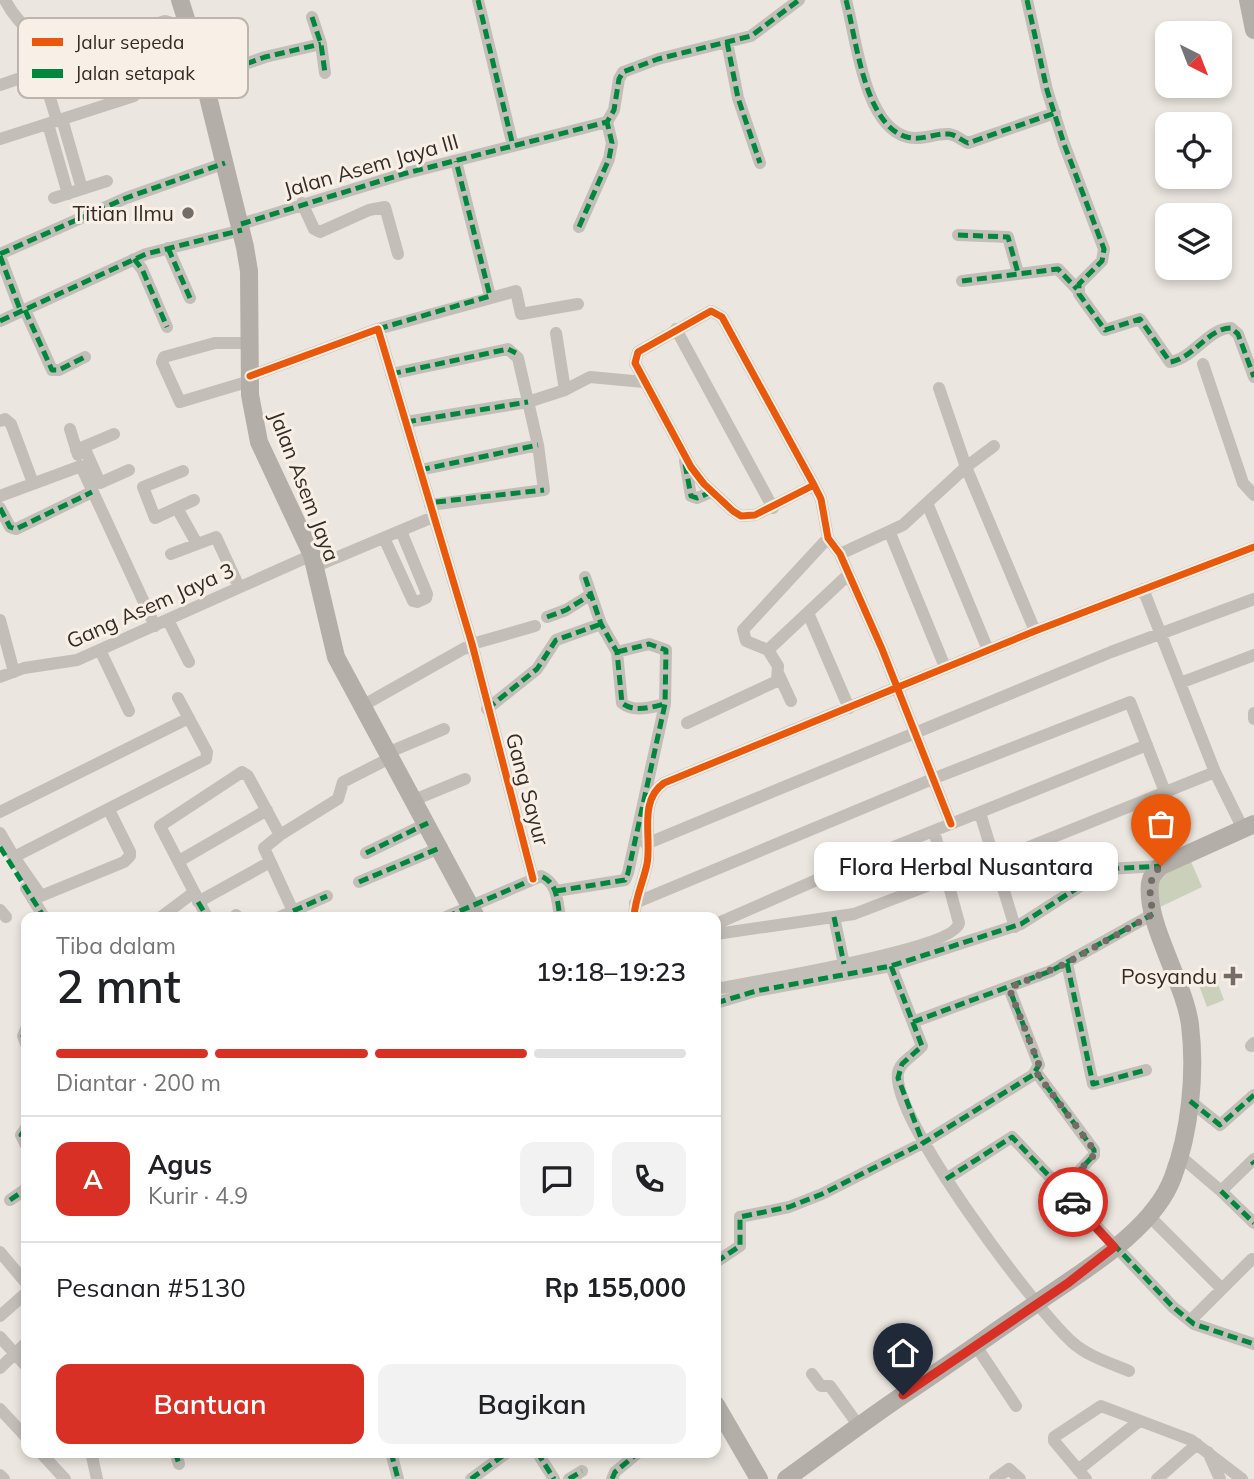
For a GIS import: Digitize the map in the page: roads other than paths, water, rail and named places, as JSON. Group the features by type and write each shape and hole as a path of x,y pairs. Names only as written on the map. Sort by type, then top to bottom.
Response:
{"main road":[{"name":"Jalan Asem Jaya","path":"180,0 185,18"},
{"path":"1248,0 1254,30"},
{"name":"Jalan Asem Jaya","path":"209,98 241,227 248,271 251,410 259,442 313,561 332,646 474,912"},
{"path":"786,1479 1114,1247 1147,1215 1172,1180 1180,1156 1191,1101 1190,1024 1153,914 1151,876 1161,866 1249,827"},
{"path":"721,1414 759,1479"}],"street":[{"path":"5,0 19,18"},
{"path":"478,0 513,146"},
{"path":"579,227 611,150 607,122 614,110 619,79 623,72 751,36 799,0"},
{"path":"846,0 871,100 881,120 903,136 920,140 950,134 968,144 1055,113"},
{"path":"1027,0 1055,113 1104,249 1102,261 1077,289"},
{"path":"312,17 321,44 325,73"},
{"path":"727,42 738,98 760,163"},
{"path":"248,63 321,44"},
{"path":"0,85 18,79"},
{"path":"49,98 82,189"},
{"path":"0,139 128,98"},
{"path":"56,121 68,194"},
{"name":"Jalan Asem Jaya III","path":"0,321 134,259 241,227 302,203 607,122"},
{"path":"456,161 490,296"},
{"path":"85,357 52,370 23,311 0,255 126,198 225,163"},
{"path":"54,198 107,181"},
{"path":"302,203 314,229 320,232 369,209 385,207 398,254"},
{"path":"958,235 1008,237 1018,273"},
{"path":"168,248 190,298"},
{"path":"134,259 142,269 167,327"},
{"path":"962,281 1058,269 1077,289 1105,330 1140,320 1170,362 1196,349 1217,332 1231,328 1238,334 1254,377"},
{"path":"249,343 215,343 164,357 162,362 180,402 250,379 378,329 490,296 516,291 521,314 578,304"},
{"path":"814,485 773,508 741,516 711,492 684,453 644,382 635,357 640,350 711,311 722,317 814,485 821,499 828,538 840,554 917,731 951,824"},
{"name":"Gang Sayur","path":"378,329 406,422 424,469 487,709 537,878"},
{"path":"676,329 773,508"},
{"path":"556,333 565,390"},
{"path":"391,374 508,349 518,358 538,445 424,469"},
{"path":"1203,364 1243,483 1254,495"},
{"path":"406,422 528,402 565,390 590,377 644,382"},
{"path":"939,388 967,467 1035,631"},
{"path":"0,421 5,419 11,424 33,483"},
{"path":"70,429 100,483 129,470"},
{"path":"80,449 114,434"},
{"name":"Gang Asem Jaya 3","path":"0,677 65,663 100,650 239,587 401,531 433,508 541,492 545,487 538,445"},
{"path":"840,554 903,525 994,446"},
{"path":"80,449 80,466 112,529 155,626"},
{"path":"0,496 80,466"},
{"path":"183,471 143,487 155,518 194,500"},
{"path":"0,508 10,527 16,529 92,492"},
{"path":"927,503 988,650"},
{"path":"177,508 197,544"},
{"path":"384,538 413,601 417,602 426,598 427,594 401,531"},
{"path":"890,533 945,667"},
{"path":"171,555 216,537 239,587"},
{"path":"791,701 779,675 778,666 768,650 746,641 743,630 828,538"},
{"path":"634,912 648,860 646,844 652,795 664,783 1035,631 1254,547"},
{"path":"768,650 849,574"},
{"path":"585,577 601,624 617,652 622,703 642,709 665,704"},
{"path":"1143,589 1158,634 1215,772 1249,827"},
{"path":"547,617 566,610 590,595"},
{"path":"646,844 917,731 1158,634 1254,599"},
{"path":"808,613 849,708"},
{"path":"0,620 14,672"},
{"path":"168,620 189,662"},
{"path":"487,709 537,669 556,640 601,624"},
{"path":"362,706 472,644 535,625"},
{"path":"556,891 625,880 665,704 666,650 649,644 617,652"},
{"path":"100,650 129,711"},
{"path":"1180,683 1254,655"},
{"path":"687,723 771,685 779,675"},
{"path":"14,857 207,757 178,698"},
{"path":"635,903 935,778 1130,702 1165,792"},
{"path":"1254,713 1254,719"},
{"path":"0,812 189,718"},
{"path":"327,896 293,911 265,846 338,799 343,782 351,776 444,729"},
{"path":"721,922 1147,744"},
{"path":"994,861 1215,772"},
{"path":"204,912 160,823 238,774 246,773 280,835"},
{"path":"414,800 465,779"},
{"path":"0,833 41,896 124,862 130,856 109,810"},
{"path":"179,861 267,810"},
{"path":"980,813 1015,927"},
{"path":"366,853 428,823"},
{"path":"721,988 916,948 956,930 959,923 934,831"},
{"path":"0,847 41,912"},
{"path":"359,882 442,848"},
{"path":"170,912 270,862"},
{"path":"721,1002 756,991 891,966 1015,927 1107,869 1161,866"},
{"path":"474,912 537,878 552,884 556,891 559,912"},
{"path":"721,933 871,909 948,878"},
{"path":"913,1022 1009,988 1067,963 1153,914"},
{"path":"834,917 844,964"},
{"path":"1067,963 1093,1084 1146,1070"},
{"path":"891,966 922,1046 898,1069 898,1078 923,1143 946,1179 1037,1303 1074,1344 1129,1371"},
{"path":"721,1259 740,1247 740,1217 789,1207 822,1194 923,1143 1023,1083 1036,1072 1039,1065 1009,988"},
{"path":"1036,1072 1094,1150 1094,1155 1061,1190"},
{"path":"1191,1101 1220,1125 1252,1101"},
{"path":"946,1179 1012,1137 1114,1247 1194,1324 1254,1344"},
{"path":"1180,1156 1254,1223"},
{"path":"1221,1191 1253,1161"},
{"path":"10,1200 21,1192"},
{"path":"1147,1215 1222,1289"},
{"path":"0,1252 21,1277"},
{"path":"1195,1316 1252,1259"},
{"path":"0,1316 21,1297"},
{"path":"0,1337 21,1361"},
{"path":"976,1346 1016,1406"},
{"path":"0,1368 21,1348"},
{"path":"812,1374 821,1385 830,1386 859,1426"},
{"path":"1138,1422 1082,1474 1054,1441 1057,1434 1101,1406 1138,1422 1179,1434 1203,1448 1242,1479"},
{"path":"0,1409 21,1432"},
{"path":"1157,1479 1203,1448"},
{"path":"1168,1479 1203,1448"},
{"path":"1203,1448 1220,1479"},
{"path":"46,1458 65,1479"},
{"path":"92,1458 97,1479"},
{"path":"392,1458 397,1479"},
{"path":"471,1479 500,1458"},
{"path":"541,1458 554,1479"},
{"path":"612,1479 615,1472 632,1458"},
{"path":"995,1479 1009,1469 1020,1479"},
{"path":"569,1479 582,1471"},
{"path":"0,1475 4,1479"}],"place":[{"name":"Titian Ilmu","path":"188,213"},
{"name":"Flora Herbal Nusantara","path":"1161,866"},
{"name":"Posyandu","path":"1233,976"}]}
